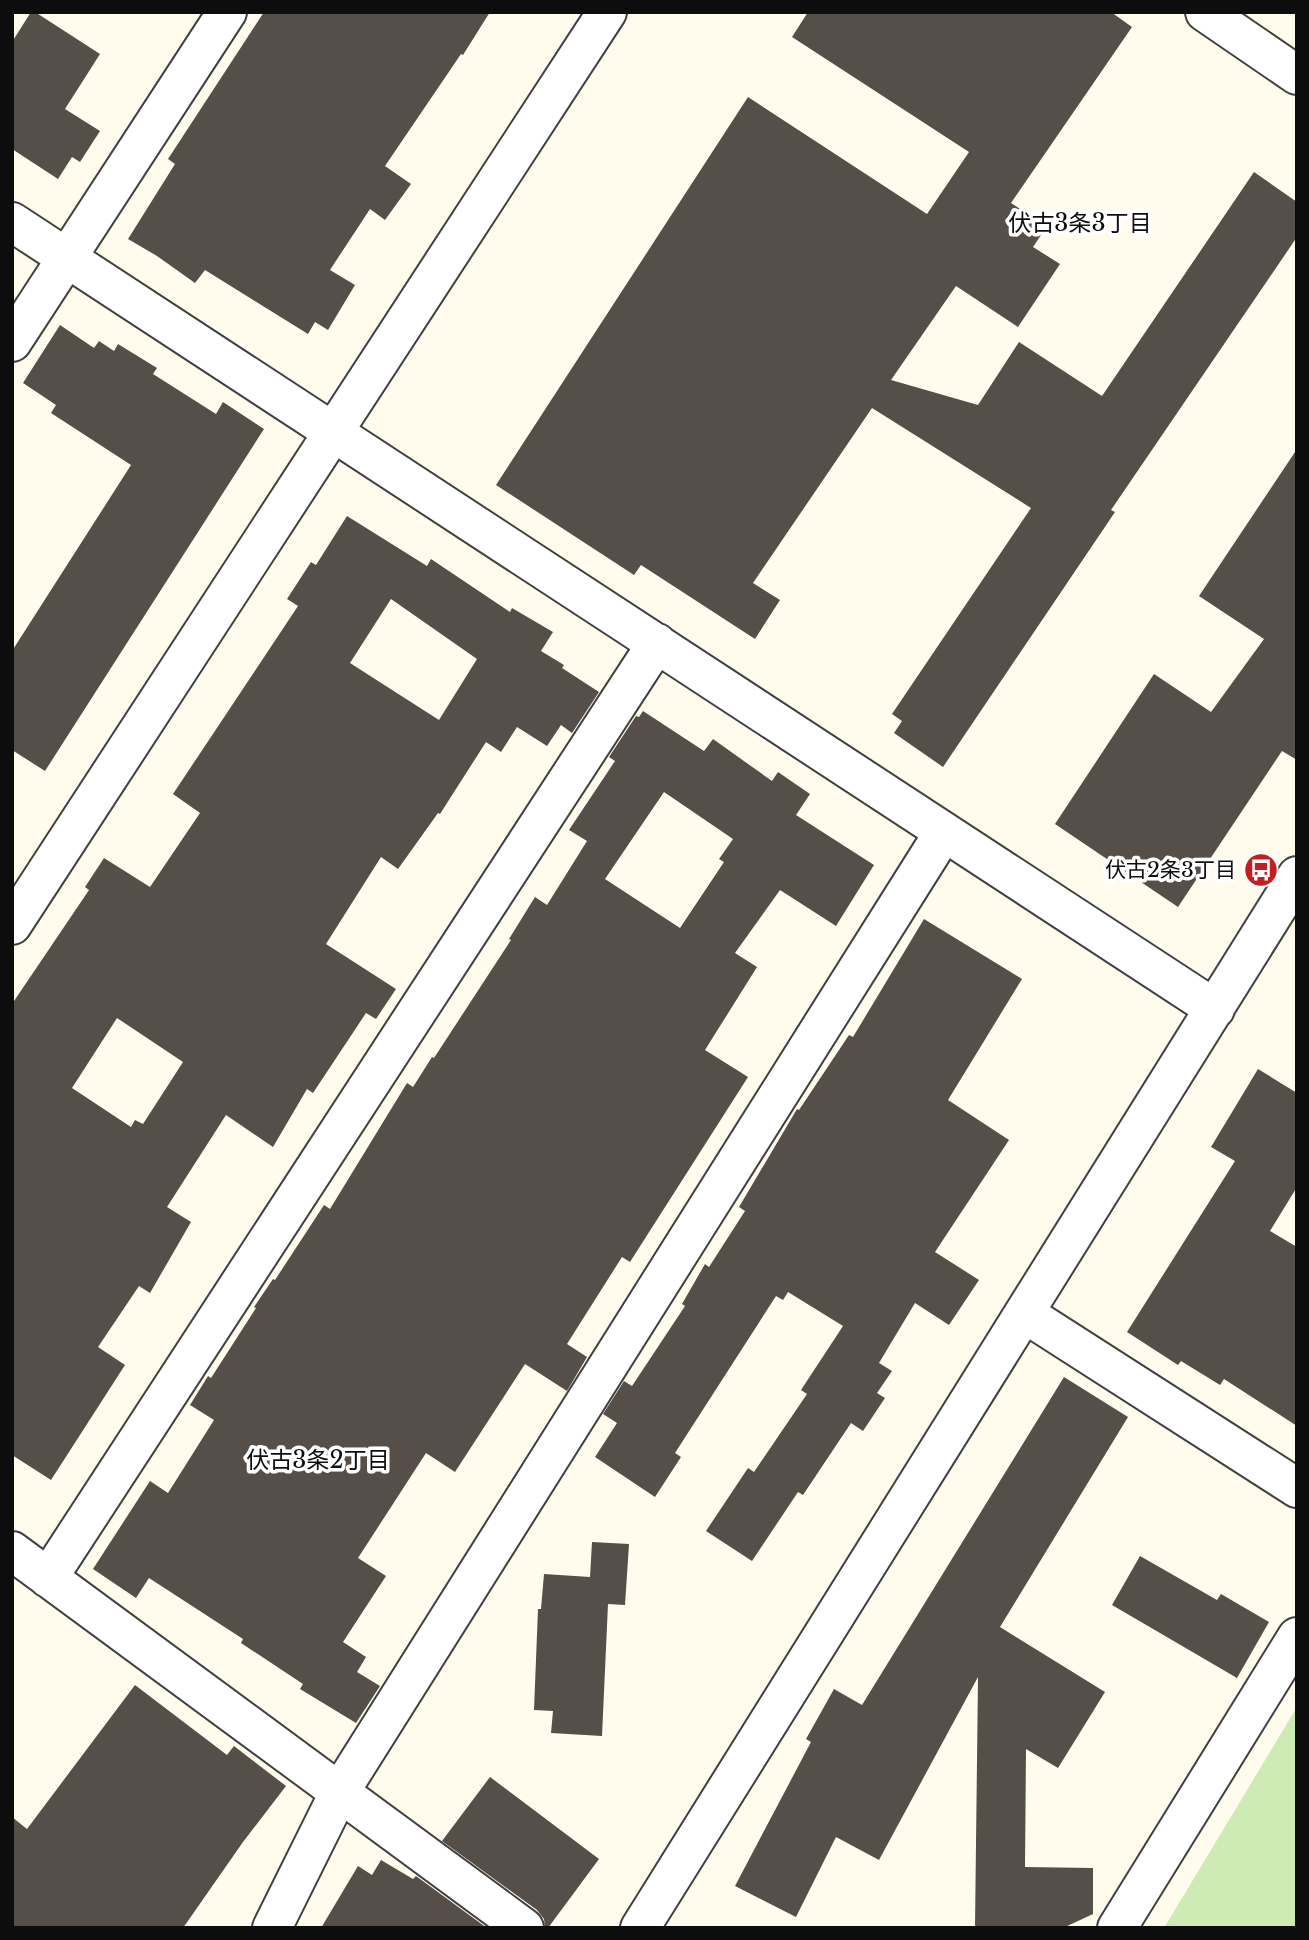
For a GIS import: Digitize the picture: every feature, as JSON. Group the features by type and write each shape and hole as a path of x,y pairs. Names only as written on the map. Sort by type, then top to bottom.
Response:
{"street":[{"path":"12,342 227,12"},
{"path":"12,925 607,12"},
{"path":"1205,12 1297,75"},
{"path":"12,222 1215,1009"},
{"path":"48,1578 657,643"},
{"path":"272,1928 339,1793 944,832"},
{"path":"640,1928 1297,876"},
{"path":"1024,1313 1297,1488"},
{"path":"12,1551 524,1928"},
{"path":"1117,1928 1297,1637"}],"green space":[{"path":"1297,1707 1297,1928 1164,1928"}],"building":[{"path":"31,12 100,54 65,109 100,131 80,162 72,157 58,179 12,149 12,42"},
{"path":"264,12 490,12 385,166 411,184 385,220 370,209 330,270 355,285 328,330 315,322 308,334 205,270 195,283 128,239 175,164 168,159"},
{"path":"808,12 1111,12 1132,27 1011,203 1047,226 1033,247 1060,264 1018,327 956,286 891,380 978,405 1019,342 1102,396 1254,172 1297,202 1297,237 1111,510 1115,512 943,767 894,733 902,721 892,714 1031,508 872,408 753,583 780,600 755,639 641,565 634,575 496,485 748,97 927,214 969,152 792,37"},
{"path":"60,325 94,348 99,341 114,351 118,344 157,368 153,374 216,414 223,402 264,429 45,771 12,750 12,651 131,465 51,413 56,405 23,383"},
{"path":"1297,449 1297,760 1282,751 1178,907 1055,824 1154,674 1211,712 1264,639 1199,596"},
{"path":"347,516 427,566 431,559 510,612 512,608 553,632 541,651 599,692 572,733 561,725 547,746 517,727 501,752 486,742 440,814 438,813 398,869 381,857 326,944 396,989 376,1019 366,1013 313,1093 307,1089 273,1147 226,1115 167,1207 191,1222 150,1293 139,1286 98,1347 125,1365 51,1480 12,1455 12,1004 89,890 85,887 104,858 150,887 200,813 173,794 298,606 287,599 311,562 316,565","holes":["391,599 477,659 439,720 350,663","117,1018 183,1062 143,1124 135,1120 131,1127 72,1088"]},
{"path":"643,711 704,751 713,739 772,781 778,772 810,794 796,815 874,865 836,926 780,890 735,953 757,967 705,1050 748,1077 630,1262 622,1257 567,1344 587,1357 567,1391 525,1364 455,1472 426,1453 358,1558 386,1576 343,1642 366,1657 357,1672 380,1686 356,1723 300,1689 303,1684 241,1643 243,1639 149,1578 136,1598 93,1569 150,1481 168,1493 214,1420 190,1405 208,1376 211,1378 256,1308 254,1307 324,1205 330,1209 407,1083 413,1087 432,1057 434,1058 511,940 509,939 535,897 547,905 587,841 569,830 615,761 609,757 636,716 639,717","holes":["664,792 733,839 719,859 724,862 680,928 605,879"]},
{"path":"924,919 1022,979 948,1100 1009,1140 935,1252 979,1280 949,1325 915,1303 879,1363 892,1371 877,1393 885,1398 863,1431 851,1423 803,1495 798,1492 752,1561 706,1531 748,1468 754,1472 807,1394 801,1390 843,1326 788,1292 783,1300 776,1296 675,1453 681,1457 655,1497 595,1457 617,1423 603,1414 624,1381 632,1386 685,1306 682,1304 705,1264 709,1267 745,1211 739,1207 797,1109 799,1110 849,1035 853,1037"},
{"path":"1258,1069 1297,1093 1297,1187 1270,1231 1297,1247 1297,1426 1224,1379 1220,1385 1181,1361 1178,1365 1127,1332 1235,1161 1211,1147"},
{"path":"1064,1377 1128,1417 1000,1627 1105,1692 1058,1768 1026,1749 1025,1867 1093,1868 1093,1914 1063,1928 975,1928 978,1677 879,1860 836,1837 796,1917 735,1886 811,1742 806,1739 834,1689 862,1705"},
{"path":"592,1542 629,1544 625,1605 608,1604 602,1736 551,1733 553,1711 534,1710 538,1609 541,1609 544,1574 590,1577"},
{"path":"1140,1556 1217,1600 1221,1594 1269,1622 1237,1678 1112,1605"},
{"path":"135,1685 227,1755 234,1746 286,1786 183,1928 12,1928 12,1817 27,1829"},
{"path":"490,1777 599,1859 548,1928 545,1928 544,1919 537,1910 442,1841"},
{"path":"381,1860 413,1879 416,1876 487,1928 321,1928 358,1866 372,1875"}],"place":[{"name":"伏古2条3丁目","path":"1261,870"}],"district":[{"name":"伏古3条3丁目","path":"1080,223"},
{"name":"伏古3条2丁目","path":"318,1460"}]}
